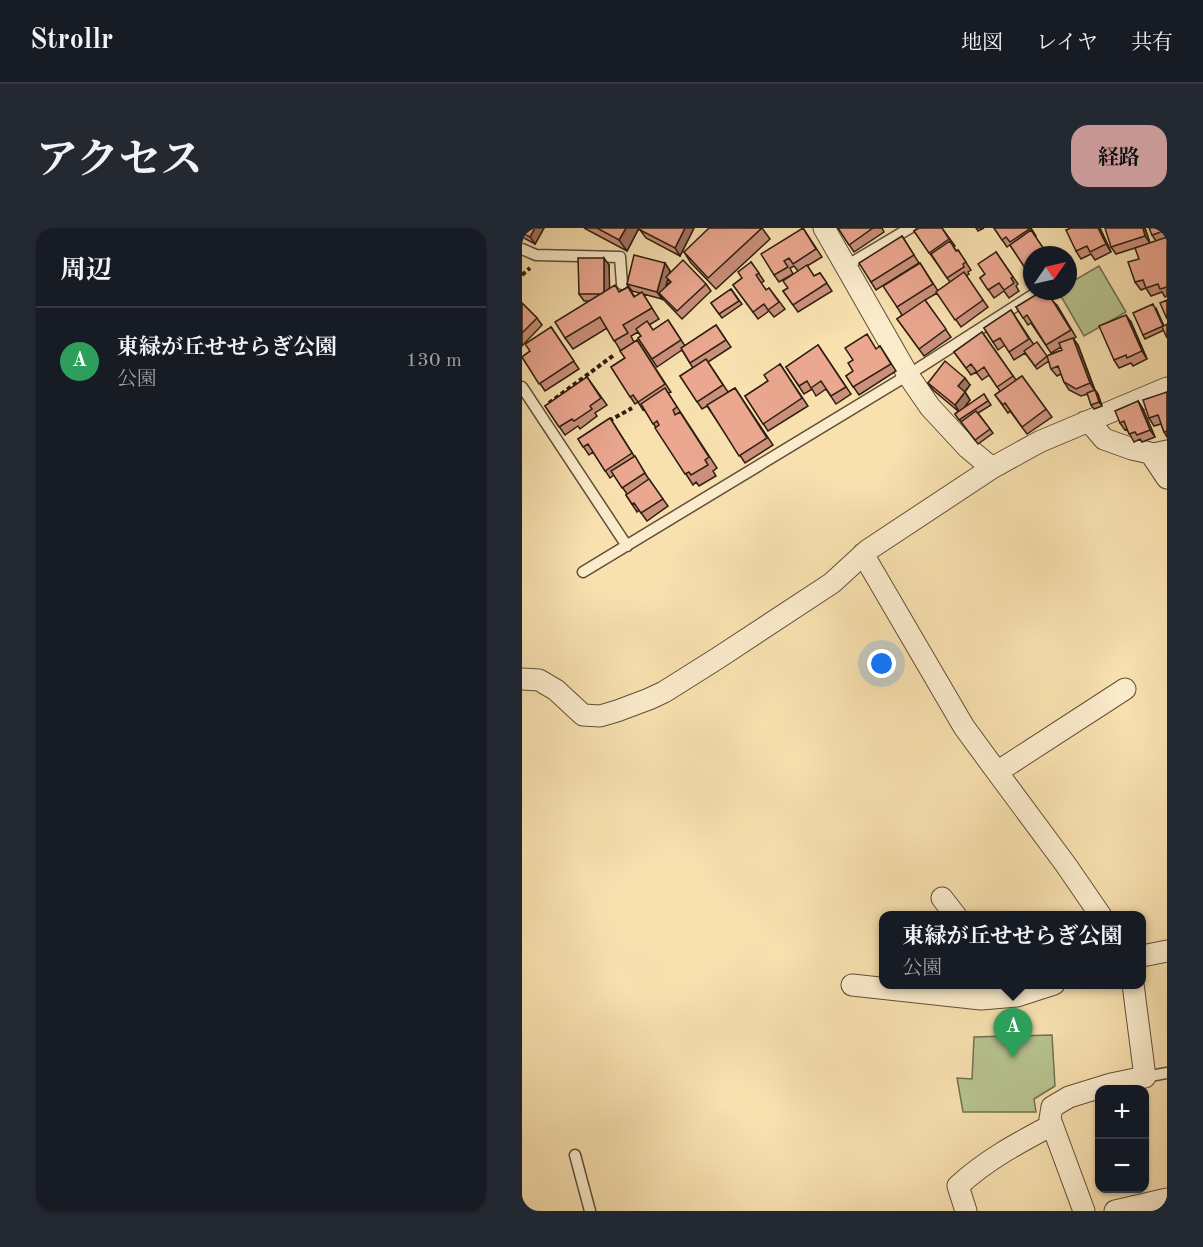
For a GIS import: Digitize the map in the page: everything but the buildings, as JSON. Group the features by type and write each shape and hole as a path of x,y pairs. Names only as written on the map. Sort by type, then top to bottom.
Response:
{"street":[{"path":"824,228 908,375 930,407 968,448 992,468"},
{"path":"522,679 539,680 556,690 583,715 600,716 664,692 832,583 863,554 992,468 1039,442 1167,388"},
{"path":"1085,422 1093,426 1104,439 1132,449 1159,452 1167,478"},
{"path":"863,554 964,727 1098,911"},
{"path":"997,772 1125,689"},
{"path":"942,898 953,911"},
{"path":"1146,955 1167,951"},
{"path":"852,985 879,988"},
{"path":"889,989 981,999 1013,990"},
{"path":"1084,1211 1050,1119 1052,1107 1069,1097 1111,1084 1145,1077 1134,989"},
{"path":"966,1211 958,1186 986,1163 1017,1143 1052,1125"},
{"path":"1115,1211 1167,1199"}],"lane":[{"path":"846,266 910,228"},
{"path":"522,249 536,255 620,257 622,284"},
{"path":"583,572 908,375 1025,300"},
{"path":"522,387 627,546"},
{"path":"1145,1077 1167,1073"},
{"path":"575,1155 590,1211"}],"path":[{"path":"538,411 614,355"},
{"path":"602,425 632,408"}],"green space":[{"path":"1099,266 1126,312 1084,336 1063,300 1077,300 1077,279"},
{"path":"1052,1035 1055,1086 1034,1099 1036,1112 963,1112 957,1078 972,1079 974,1037"}],"place":[{"name":"東緑が丘せせらぎ公園","path":"1013,1058"}]}
